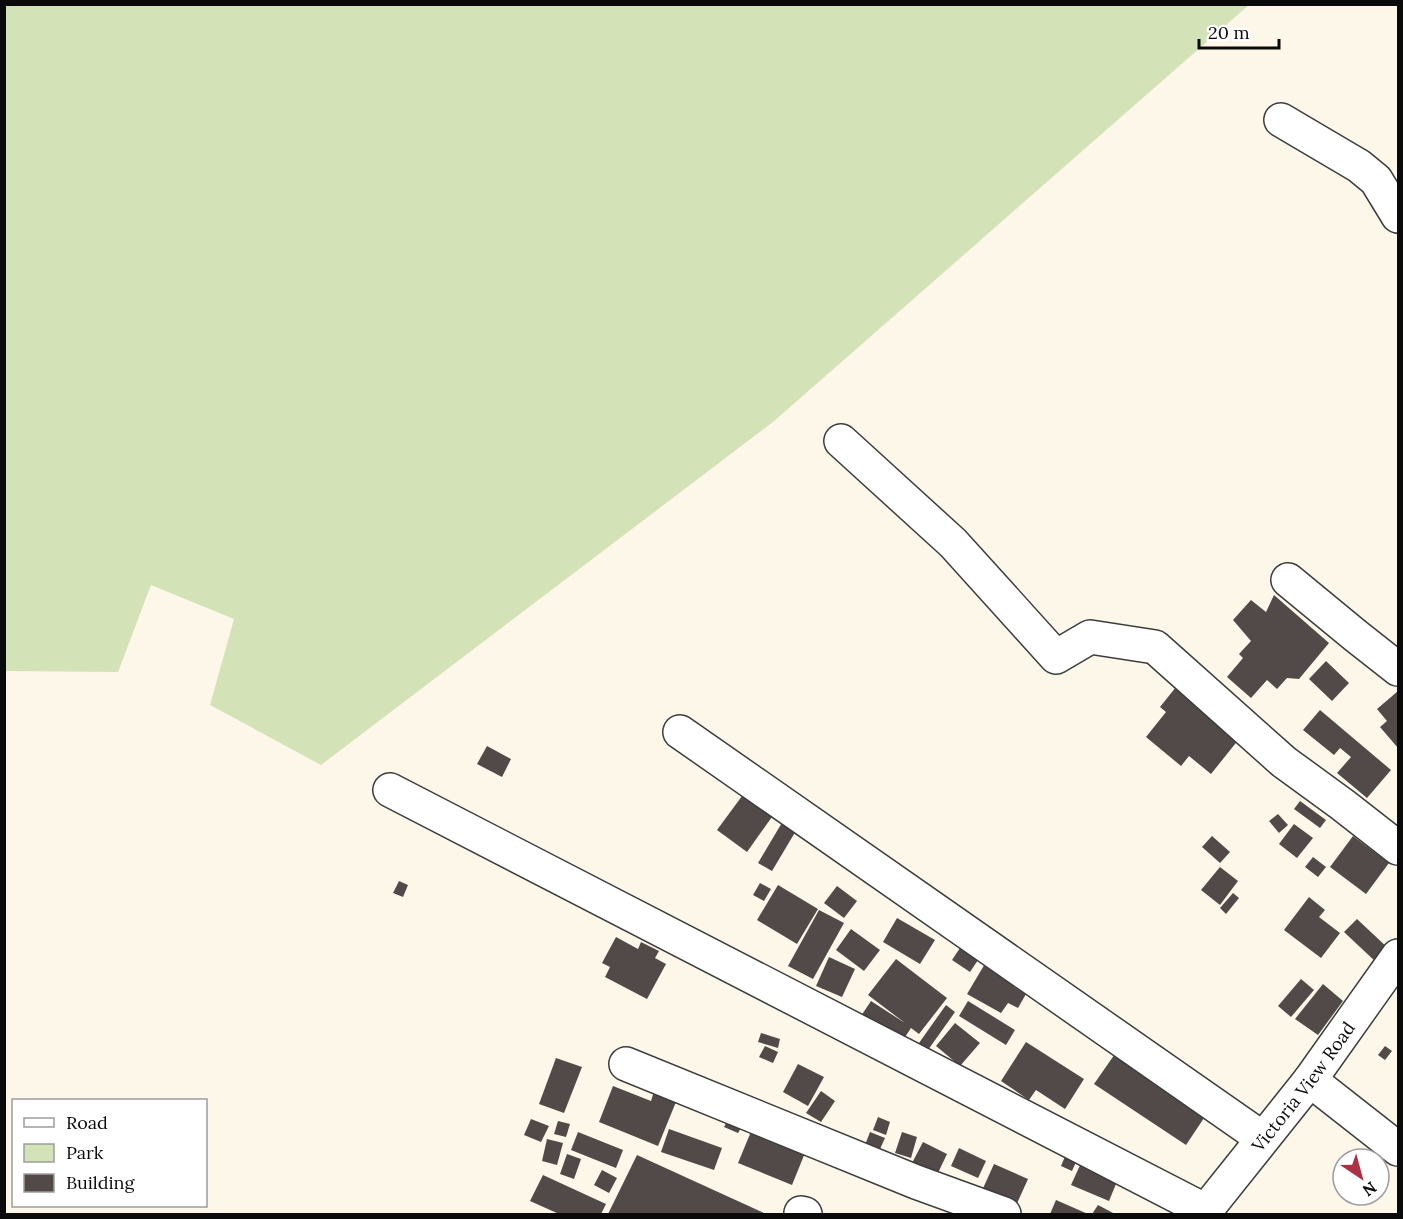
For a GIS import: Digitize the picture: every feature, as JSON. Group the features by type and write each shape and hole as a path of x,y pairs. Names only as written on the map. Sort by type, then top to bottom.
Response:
{"street":[{"path":"1281,120 1359,166 1376,180 1398,216"},
{"path":"841,441 953,543 1056,657 1090,637 1155,647 1284,762 1398,848"},
{"path":"1288,580 1398,669"},
{"path":"680,732 1262,1138"},
{"path":"390,790 1205,1213"},
{"name":"Victoria View Road","path":"1205,1213 1310,1080 1398,956"},
{"path":"626,1064 916,1182 1004,1215"},
{"path":"1310,1080 1398,1149"}],"green space":[{"path":"5,4 1249,5 773,422 321,765 210,705 234,619 151,585 118,672 5,671"}],"building":[{"path":"1274,595 1329,643 1299,679 1287,678 1277,689 1267,680 1251,698 1227,677 1243,658 1239,654 1251,641 1233,620 1251,600 1266,612"},
{"path":"1326,661 1349,683 1332,701 1309,679"},
{"path":"1176,687 1239,739 1211,774 1189,756 1181,766 1146,737 1166,712 1160,707"},
{"path":"1398,691 1398,748 1380,727 1387,721 1377,709"},
{"path":"1320,710 1391,770 1367,798 1337,773 1351,757 1340,748 1334,755 1303,730"},
{"path":"487,746 511,759 502,777 477,764"},
{"path":"745,792 774,814 747,852 717,830"},
{"path":"1300,801 1326,820 1320,828 1294,809"},
{"path":"1278,814 1288,825 1279,833 1269,821"},
{"path":"786,816 800,824 772,871 758,863"},
{"path":"1294,824 1313,838 1297,858 1279,844"},
{"path":"1212,836 1230,852 1220,863 1202,847"},
{"path":"1353,836 1389,863 1366,894 1330,867"},
{"path":"1313,857 1326,867 1318,877 1305,867"},
{"path":"1220,867 1238,881 1220,905 1201,890"},
{"path":"399,881 408,885 403,897 393,893"},
{"path":"760,883 771,889 764,901 753,895"},
{"path":"778,885 818,909 797,944 757,920"},
{"path":"837,886 857,901 844,918 824,903"},
{"path":"1233,893 1239,898 1226,914 1220,908"},
{"path":"1309,897 1325,910 1319,917 1340,933 1321,958 1284,930"},
{"path":"819,910 844,923 813,979 788,966"},
{"path":"897,918 935,940 920,964 883,942"},
{"path":"1357,919 1390,950 1377,963 1344,932"},
{"path":"851,929 880,950 864,971 836,950"},
{"path":"616,937 638,949 641,942 659,951 655,958 666,964 647,999 605,977 610,967 602,963"},
{"path":"966,939 984,951 970,972 952,960"},
{"path":"829,957 855,969 842,997 816,986"},
{"path":"989,957 1020,976 1014,987 1026,994 1018,1008 1008,1003 1001,1013 967,994"},
{"path":"896,959 947,998 919,1034 911,1028 899,1046 859,1019 871,1001 905,1023 868,995"},
{"path":"1301,979 1314,990 1291,1017 1278,1006"},
{"path":"1323,984 1343,1001 1318,1035 1295,1019"},
{"path":"968,1001 1015,1030 1006,1045 959,1016"},
{"path":"946,1005 955,1012 928,1050 919,1043"},
{"path":"955,1023 980,1043 960,1066 936,1046"},
{"path":"761,1033 780,1039 778,1048 758,1042"},
{"path":"1026,1042 1084,1079 1065,1109 1036,1090 1029,1100 1001,1081"},
{"path":"765,1046 778,1052 773,1063 759,1057"},
{"path":"1385,1046 1392,1051 1385,1060 1378,1055"},
{"path":"1117,1051 1208,1112 1186,1145 1094,1084"},
{"path":"556,1058 582,1067 564,1113 539,1104"},
{"path":"798,1064 824,1077 808,1106 783,1092"},
{"path":"613,1086 651,1101 655,1088 678,1097 658,1146 599,1122"},
{"path":"821,1091 835,1101 821,1122 806,1113"},
{"path":"731,1114 745,1121 738,1133 724,1127"},
{"path":"878,1117 890,1122 886,1135 873,1130"},
{"path":"531,1119 549,1126 541,1142 524,1135"},
{"path":"558,1121 570,1124 566,1137 554,1134"},
{"path":"755,1122 809,1143 792,1185 738,1163"},
{"path":"669,1129 722,1148 714,1170 661,1152"},
{"path":"578,1132 623,1150 616,1168 571,1150"},
{"path":"870,1132 885,1138 876,1158 862,1153"},
{"path":"902,1132 917,1137 911,1158 895,1153"},
{"path":"547,1139 563,1143 557,1165 542,1161"},
{"path":"1072,1140 1084,1144 1072,1171 1061,1166"},
{"path":"923,1142 947,1154 937,1175 912,1163"},
{"path":"959,1148 986,1161 978,1178 951,1166"},
{"path":"1087,1150 1118,1179 1109,1201 1071,1185"},
{"path":"567,1154 581,1159 574,1179 560,1174"},
{"path":"637,1155 766,1214 608,1214"},
{"path":"994,1164 1028,1179 1014,1210 980,1195"},
{"path":"602,1170 617,1178 609,1193 594,1185"},
{"path":"543,1175 606,1204 601,1214 559,1214 530,1201"},
{"path":"1056,1200 1088,1214 1050,1214"},
{"path":"1098,1205 1115,1214 1092,1214"}]}
